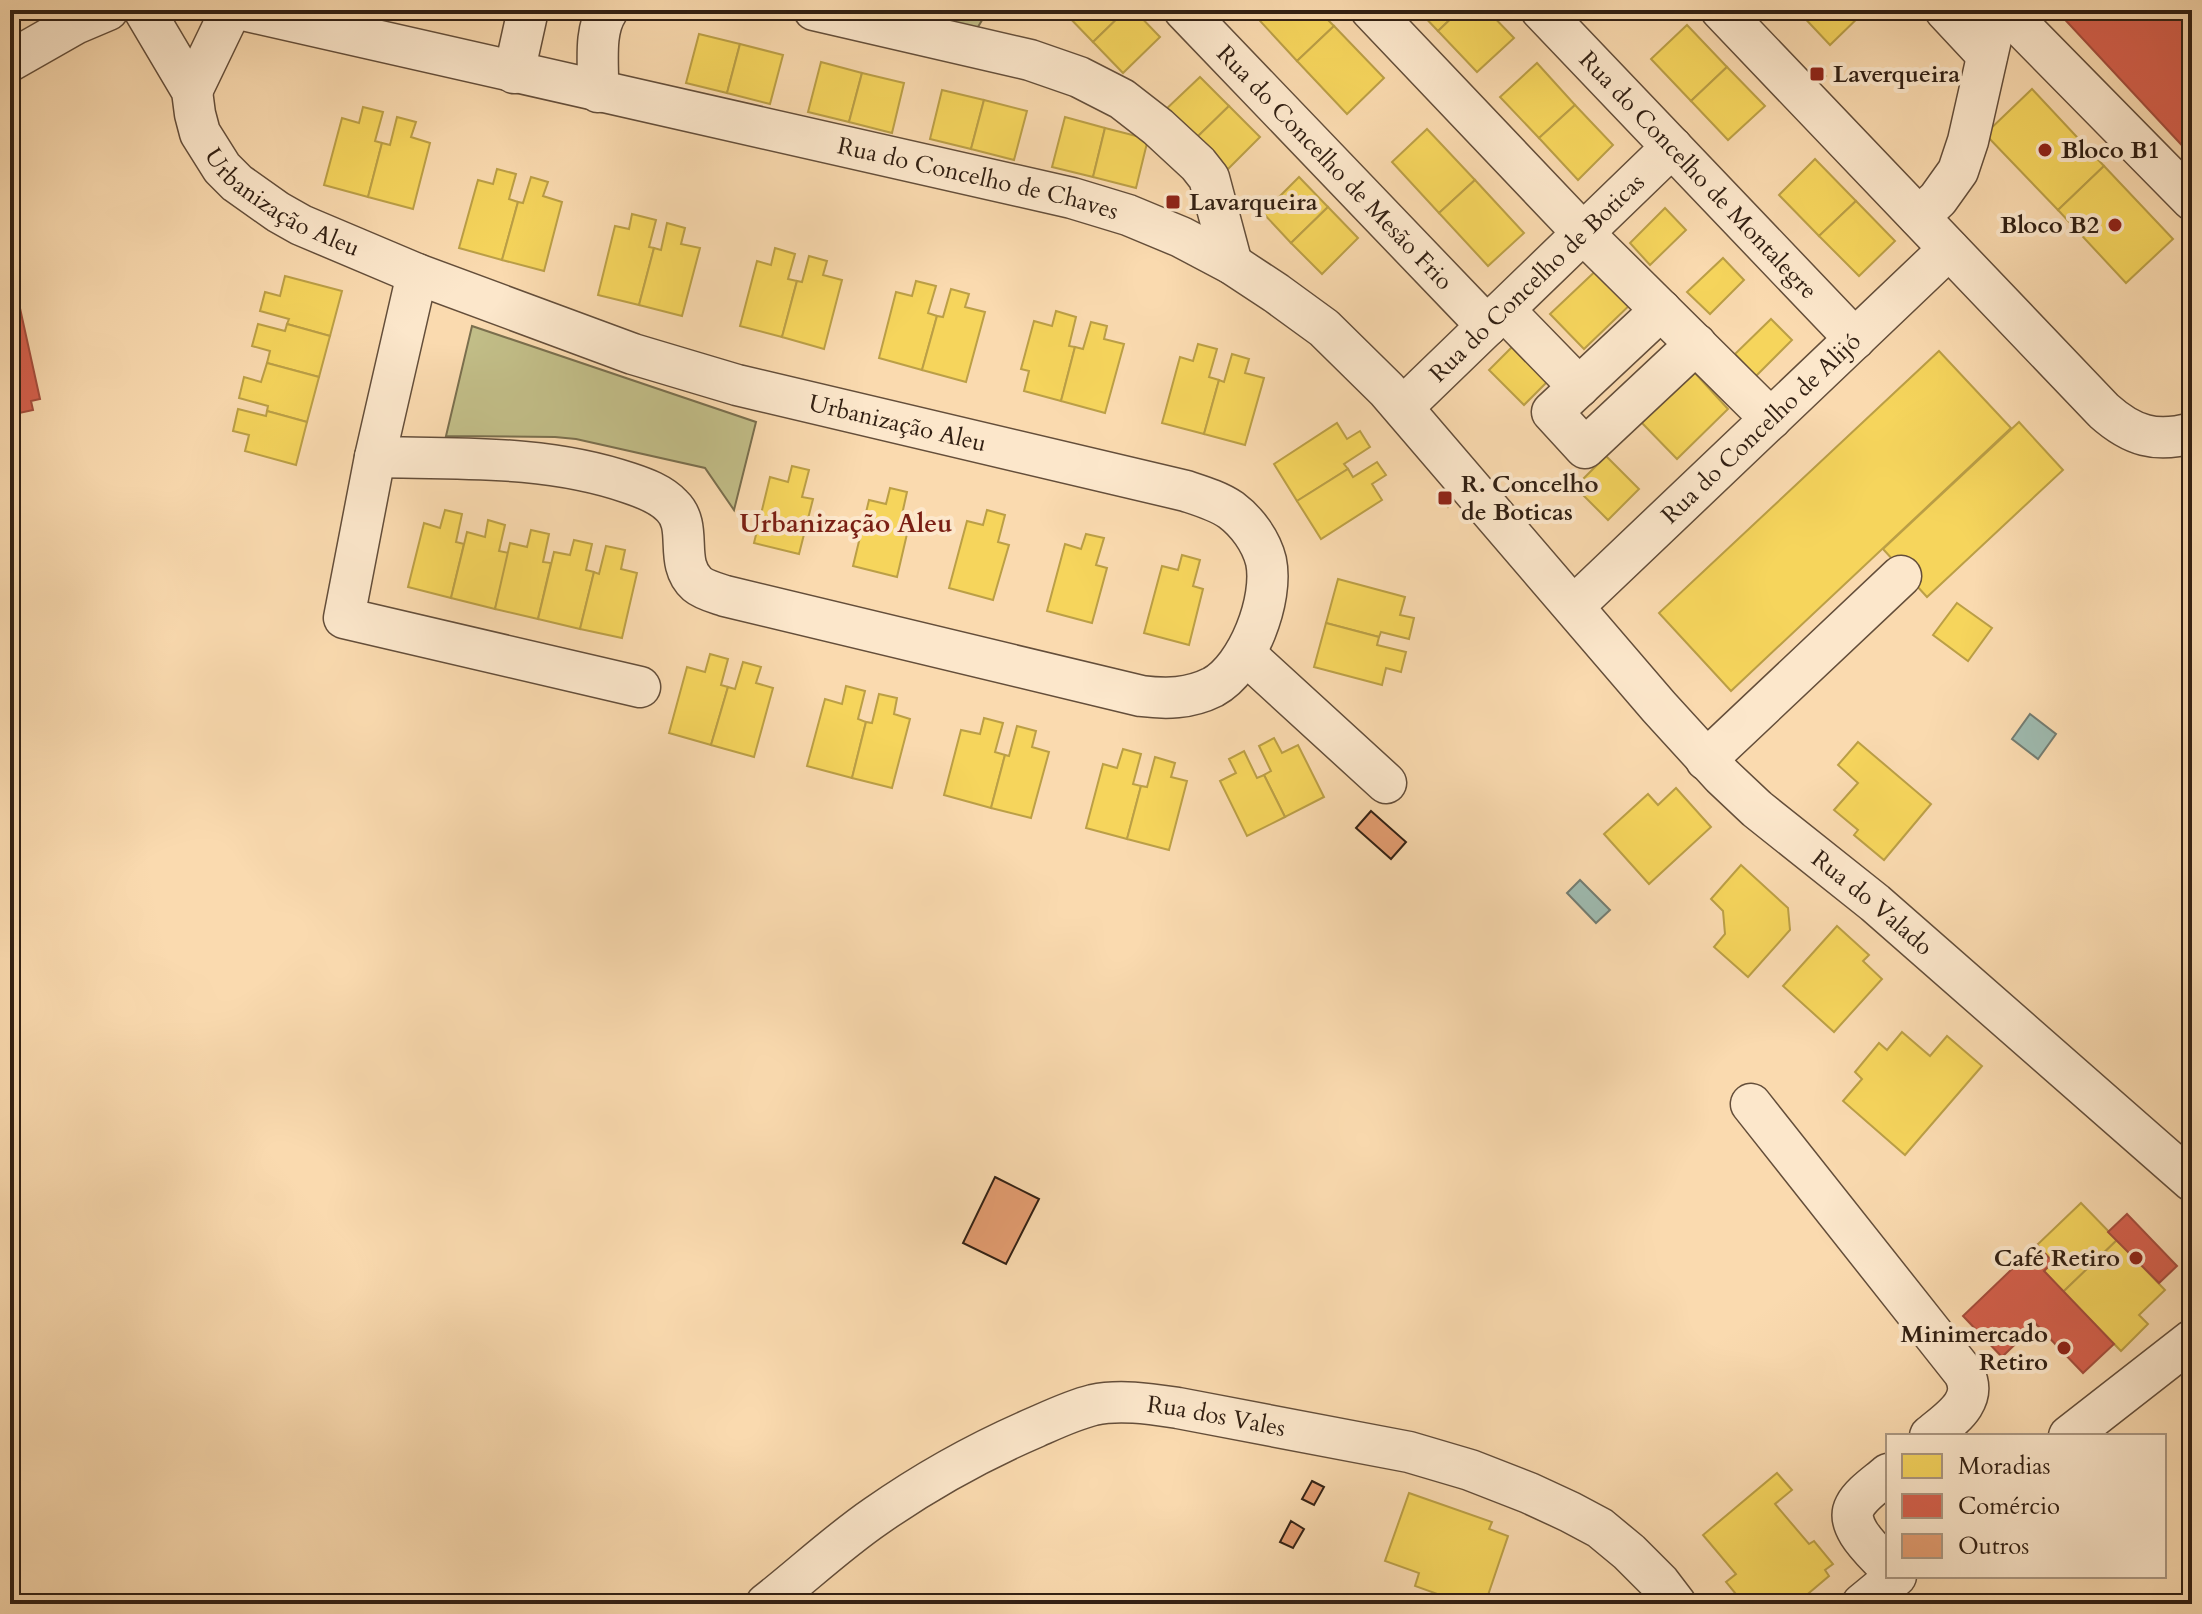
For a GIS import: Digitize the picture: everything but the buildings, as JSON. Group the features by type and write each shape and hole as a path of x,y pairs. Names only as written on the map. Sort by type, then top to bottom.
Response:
{"street":[{"path":"144,10 192,91"},
{"path":"192,91 231,10"},
{"name":"Rua do Concelho de Chaves","path":"243,10 1072,198 1181,237 1232,264 1324,328 1403,407 1574,606"},
{"path":"514,73 528,10"},
{"path":"598,92 600,31 608,10"},
{"path":"814,10 1030,60 1079,77 1115,95 1158,127 1209,178 1232,264"},
{"name":"Rua do Concelho de Mesão Frio","path":"1184,10 1495,318 1579,387"},
{"path":"1371,10 1583,233 1771,419"},
{"name":"Rua do Concelho de Montalegre","path":"1541,10 1855,339"},
{"path":"1721,10 2117,423 2150,437 2171,438 2192,433"},
{"path":"1945,10 1987,55"},
{"path":"1919,217 1938,199 1958,171 1995,28 2007,11 2192,200"},
{"path":"26,51 90,13"},
{"name":"Urbanização Aleu","path":"192,91 200,133 222,168 237,183 301,225 417,274 633,354 737,385 1209,498 1230,509 1258,540 1266,561 1263,608 1245,654 1215,686 1179,699 1141,696 725,596 699,586 687,572 684,563 684,536 673,506 657,495 614,478 561,466 375,457"},
{"name":"Rua do Concelho de Boticas","path":"1403,407 1672,147"},
{"name":"Rua do Concelho de Alijó","path":"1574,606 1949,249"},
{"path":"417,274 375,457 344,618 640,687"},
{"path":"1661,310 1552,412 1585,448 1696,344"},
{"path":"1706,760 1901,576"},
{"name":"Rua do Valado","path":"1574,606 1706,760 1757,809 1875,903 2192,1181"},
{"path":"1245,654 1386,783"},
{"path":"1751,1104 1969,1382 1967,1398 1959,1410 1932,1434"},
{"path":"2072,1434 2192,1340"},
{"name":"Rua dos Vales","path":"766,1604 874,1517 939,1475 1024,1432 1083,1408 1112,1403 1178,1408 1409,1452 1470,1470 1529,1493 1600,1528 1629,1552 1676,1604"},
{"path":"1886,1476 1860,1499 1853,1514 1857,1530 1886,1565"},
{"path":"1862,1604 1894,1578"}],"shaded area":[{"path":"874,10 988,10 975,32"},
{"path":"472,326 756,422 734,510 705,468 576,439 446,436"},
{"path":"2030,714 2056,734 2038,759 2012,739"},
{"path":"1580,880 1610,910 1596,923 1567,893"}],"place":[{"name":"Laverqueira","path":"1817,74"},
{"name":"Bloco B1","path":"2045,150"},
{"name":"Lavarqueira","path":"1173,202"},
{"name":"Bloco B2","path":"2115,225"},
{"name":"R. Concelho de Boticas","path":"1445,498"},
{"name":"Café Retiro","path":"2136,1258"},
{"name":"Minimercado Retiro","path":"2064,1348"}],"district":[{"name":"Urbanização Aleu","path":"846,523"}]}
